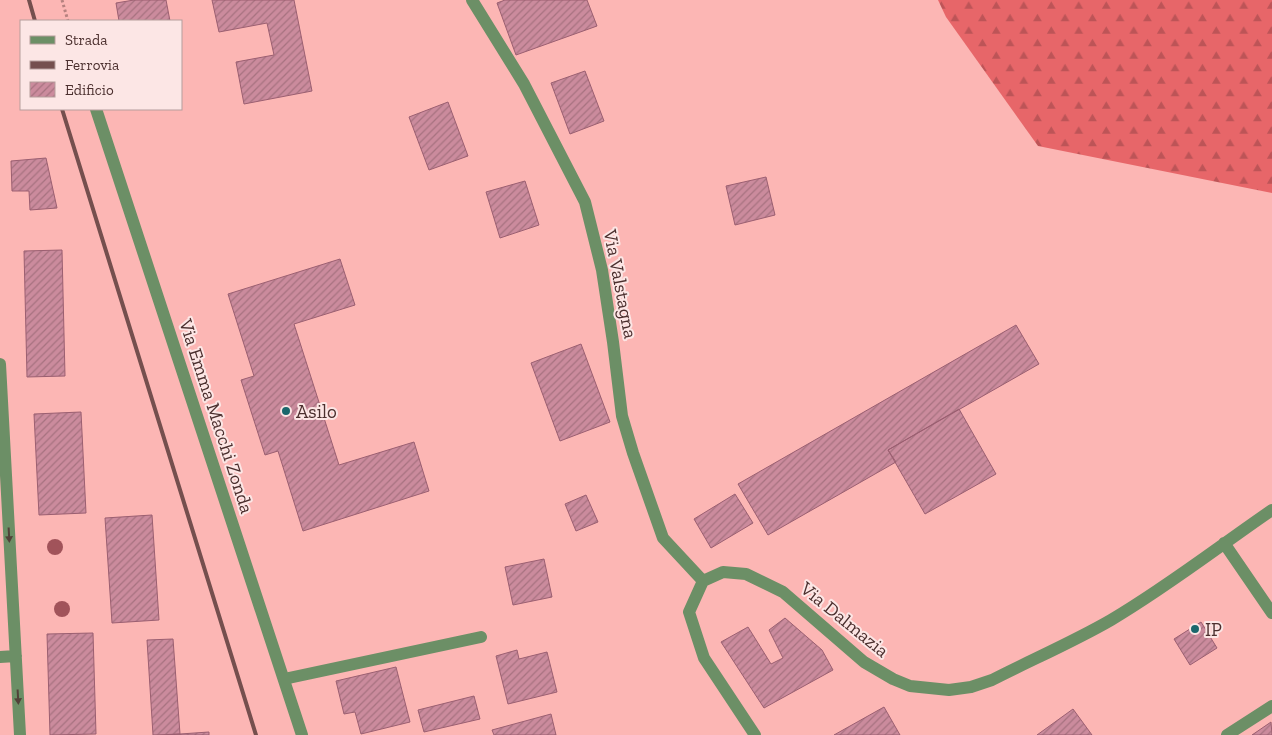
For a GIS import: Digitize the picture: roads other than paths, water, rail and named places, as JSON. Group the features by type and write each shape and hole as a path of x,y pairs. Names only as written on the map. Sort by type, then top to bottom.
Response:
{"street":[{"name":"Via Valstagna","path":"472,0 524,84 585,202 602,270 622,416 632,453 663,538 703,581"},
{"name":"Via Emma Macchi Zonda","path":"96,110 302,735"},
{"path":"0,364 20,735"},
{"name":"Via Dalmazia","path":"703,581 723,572 746,574 783,592 864,662 878,671 910,686 949,690 971,687 992,680 1110,620 1170,583 1272,510"},
{"path":"1224,543 1272,613"},
{"path":"703,581 689,612 704,658 755,735"},
{"path":"284,680 481,637"},
{"path":"0,657 16,656"},
{"path":"1227,735 1272,706"}],"railway":[{"path":"29,0 35,20"},
{"path":"62,110 256,735"}],"place":[{"name":"Asilo","path":"286,411"},
{"name":"IP","path":"1195,629"}]}
